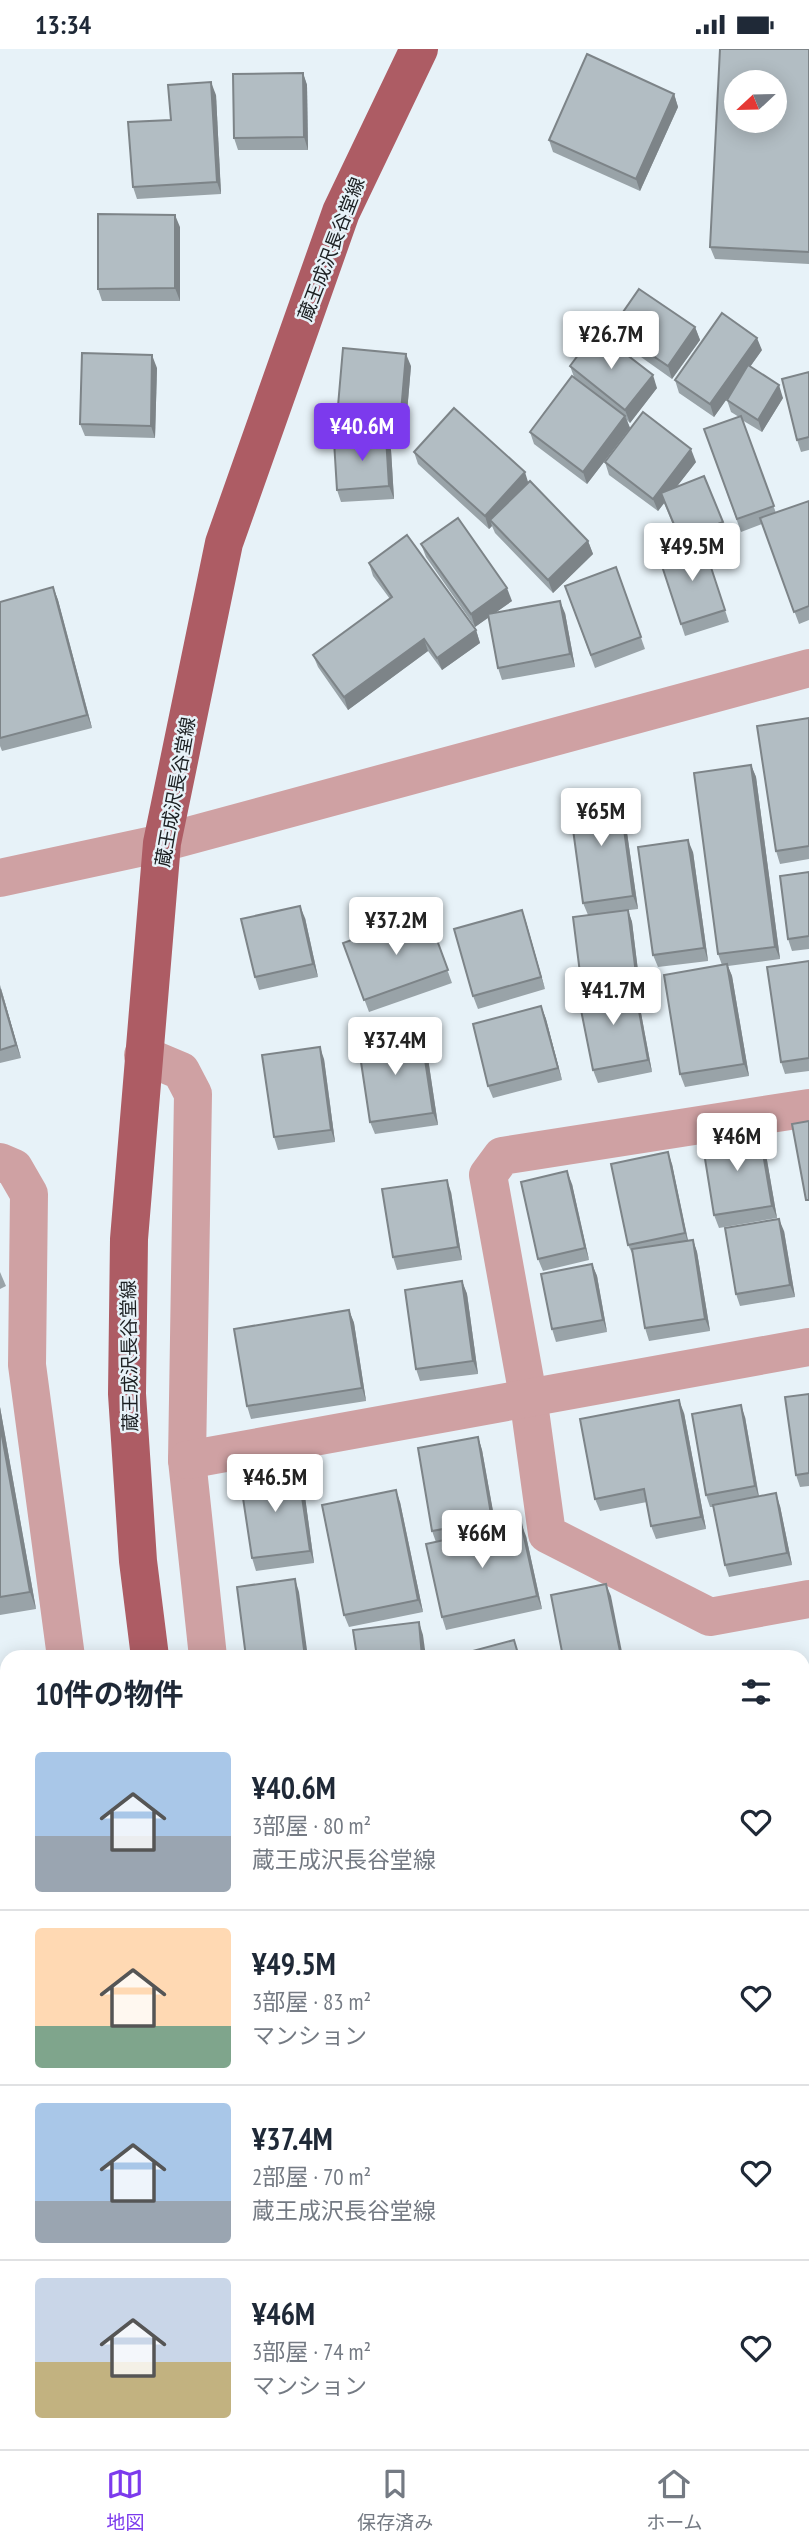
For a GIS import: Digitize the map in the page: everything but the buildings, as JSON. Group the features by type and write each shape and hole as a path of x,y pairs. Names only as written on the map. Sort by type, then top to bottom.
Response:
{"main road":[{"name":"蔵王成沢長谷堂線","path":"149,1650 138,1562 128,1394 129,1239 162,843 224,543 341,212 419,49"}],"street":[{"path":"0,879 162,843 809,668"},
{"path":"143,1055 181,1071 193,1094 187,1460 207,1650"},
{"path":"809,1108 502,1156 488,1175 528,1396 547,1534 710,1617 809,1599"},
{"path":"0,1162 14,1168 29,1194 27,1366 64,1650"},
{"path":"187,1460 809,1347"}]}
